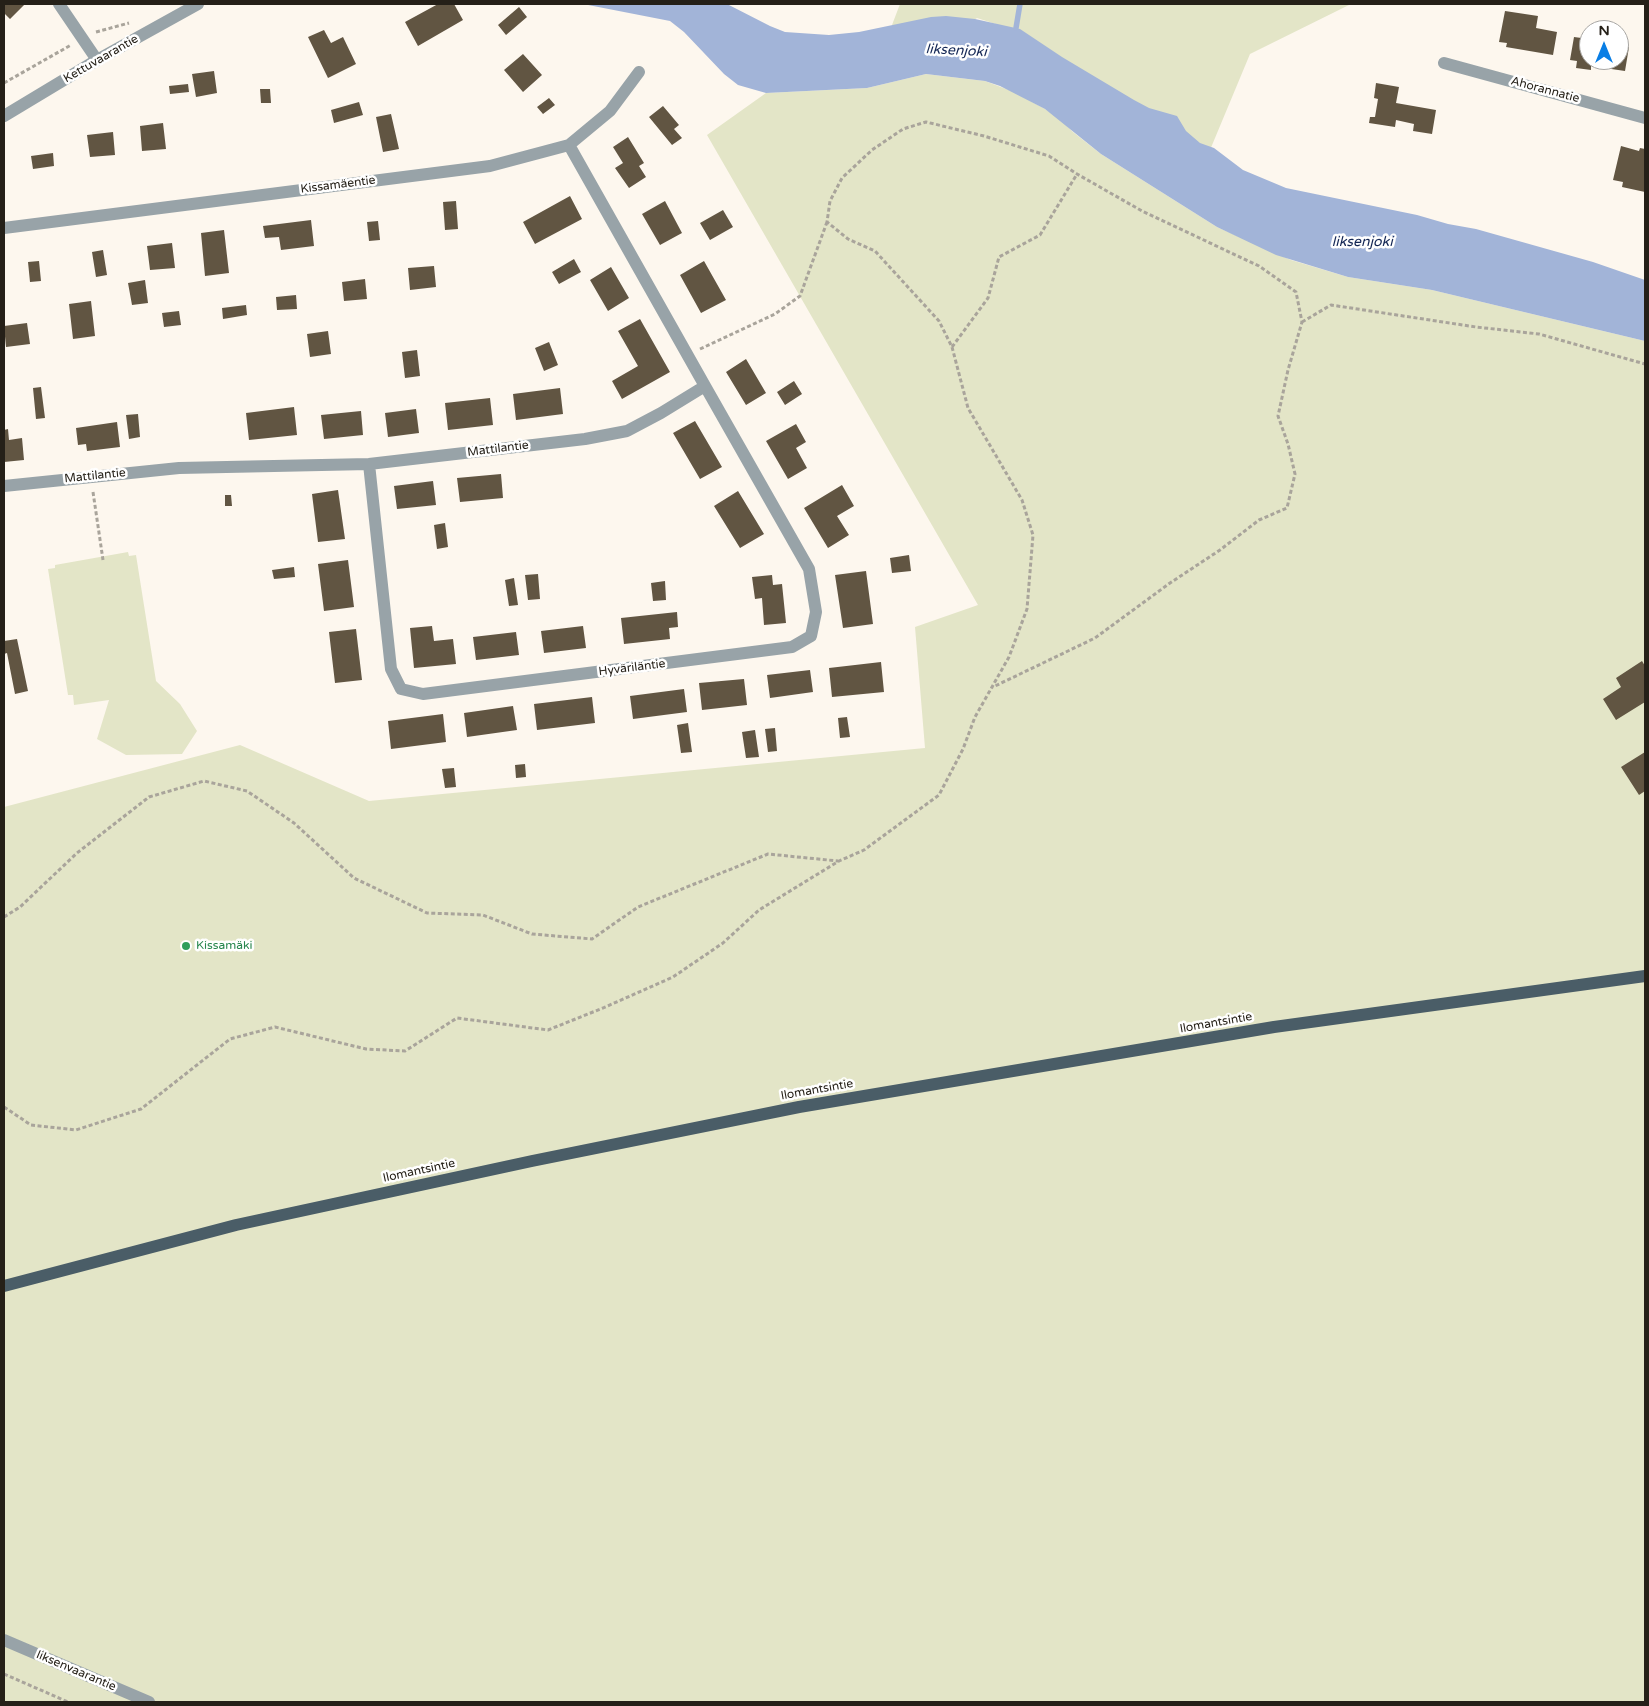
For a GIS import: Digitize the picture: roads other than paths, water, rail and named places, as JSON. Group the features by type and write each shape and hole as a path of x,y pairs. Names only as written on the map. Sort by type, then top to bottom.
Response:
{"main road":[{"name":"Ilomantsintie","path":"4,1286 236,1225 532,1161 800,1107 1274,1027 1645,976"}],"street":[{"path":"59,4 98,60"},
{"name":"Kettuvaarantie","path":"4,116 198,4"},
{"name":"Ahorannatie","path":"1444,62 1645,118"},
{"name":"Kissamäentie","path":"4,228 490,166 569,145 610,111 640,72"},
{"path":"569,145 705,386"},
{"name":"Hyväriläntie","path":"369,464 391,669 401,689 423,694 792,647 811,636 816,612 809,569 705,386"},
{"name":"Mattilantie","path":"4,486 179,468 369,464 585,439 627,431 705,386"},
{"name":"Iiksenvaarantie","path":"4,1640 149,1702"}],"water":[{"name":"Iiksenjoki","path":"583,4 727,4 785,32 829,35 859,32 931,17 946,16 975,19 1020,29 1062,57 1134,100 1149,108 1177,116 1186,131 1200,143 1214,148 1243,170 1286,188 1476,229 1593,262 1645,280 1645,341 1432,290 1348,277 1276,255 1217,227 1101,154 1045,109 1000,86 985,81 926,74 867,88 766,93 738,85 724,74 684,32 670,21"}],"waterway":[{"path":"1016,28 1020,4"}],"place":[{"name":"Kissamäki","path":"186,946"}]}
